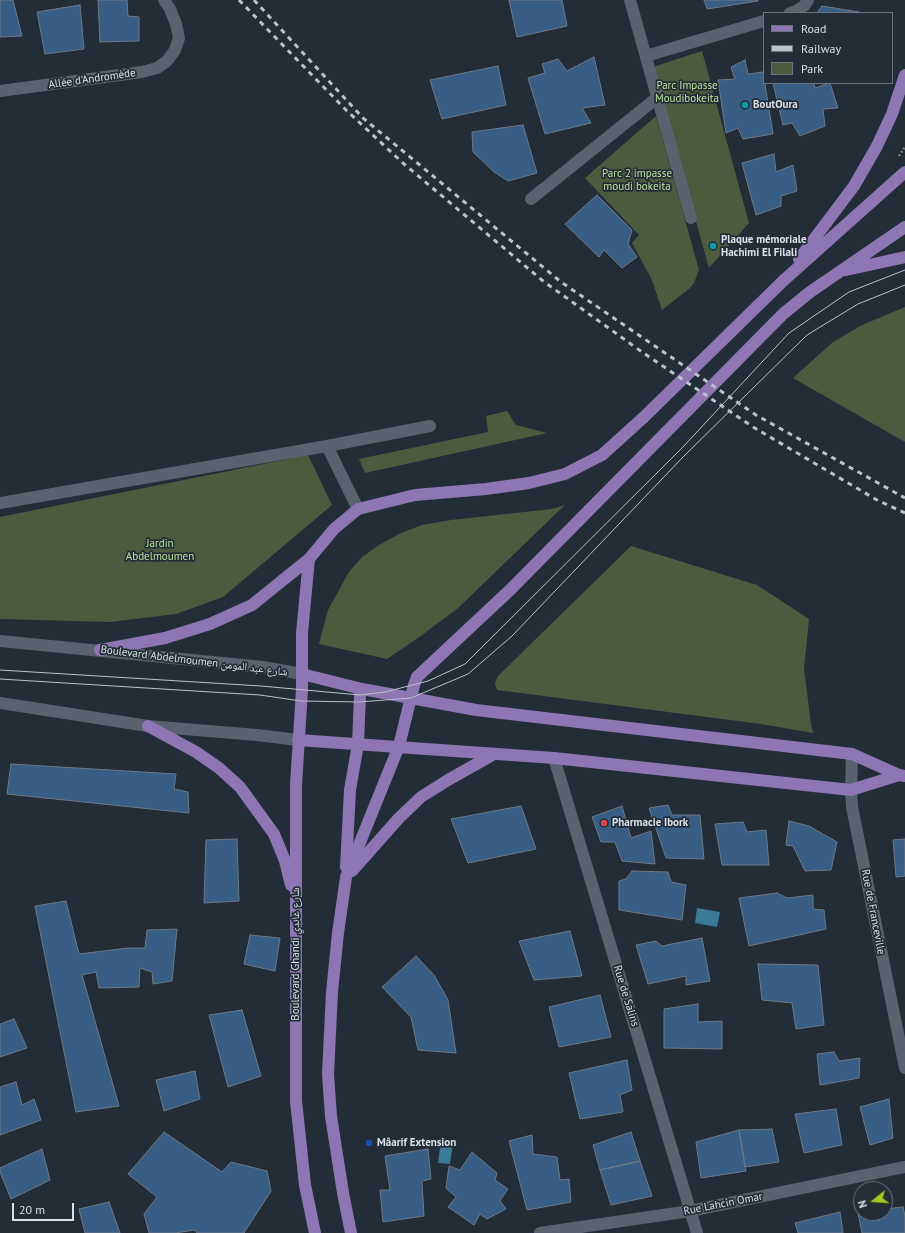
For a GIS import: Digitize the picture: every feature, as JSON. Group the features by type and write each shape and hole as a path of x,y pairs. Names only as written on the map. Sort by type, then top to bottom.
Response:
{"main road":[{"path":"783,281 854,186 877,146 892,114 905,75"},
{"path":"100,650 165,638 210,624 252,605 309,559 334,529 358,509 415,495 529,483 565,474 602,455 644,417 783,281 905,172"},
{"path":"346,877 398,746 418,677 510,590 783,314 810,292 905,227"},
{"path":"841,271 905,257"},
{"name":"Boulevard Ghandi شارع غاندي","path":"309,559 302,633 302,690 296,785 296,1101 305,1185 315,1233"},
{"name":"Boulevard Abdelmoumen شارع عبد المومن","path":"302,674 362,689 476,710 852,754 902,776"},
{"path":"351,1233 343,1193 332,1116 328,1074 332,992 346,877 350,790 358,744 360,695 362,689"},
{"path":"148,726 196,752 219,768 240,787 274,834 285,861 296,901"},
{"path":"298,740 554,758 851,790 902,776"},
{"path":"346,877 421,797 494,754"}],"street":[{"name":"Allée d'Andromède","path":"0,91 142,72 157,68 167,61 175,50 179,38 170,8 164,0"},
{"path":"630,0 691,218"},
{"path":"793,12 804,6 808,0"},
{"path":"646,56 763,21"},
{"path":"531,199 658,97"},
{"path":"0,503 327,446 430,426"},
{"path":"327,446 358,509"},
{"name":"Boulevard Abdelmoumen شارع عبد المومن","path":"0,641 264,667 302,674"},
{"path":"0,703 148,726 298,740"},
{"name":"Rue de Franceville","path":"852,754 852,807 905,1068"},
{"name":"Rue de Salins","path":"554,758 697,1233"},
{"name":"Rue Lahcin Omar","path":"540,1233 690,1211 905,1167"}],"path":[{"path":"899,157 905,147"}],"green space":[{"name":"Parc Impasse Moudibokeita","path":"702,51 749,223 709,268 653,67"},
{"name":"Parc 2 impasse moudi bokeita","path":"656,116 699,270 694,283 690,288 662,310 652,280 632,243 639,235 585,178"},
{"path":"905,307 905,442 793,378 833,342 862,325"},
{"path":"507,411 516,425 547,433 365,473 359,459 488,432 486,416"},
{"name":"Jardin Abdelmoumen","path":"308,455 332,505 223,597 176,614 110,622 0,619 0,517"},
{"path":"565,505 458,608 387,659 319,644 328,610 349,572 362,557 379,545 401,533 422,525 451,520 552,509"},
{"path":"631,546 757,585 809,619 804,669 813,733 761,724 497,690 495,683 498,676"}],"water":[{"path":"697,908 720,912 717,927 695,923"},
{"path":"441,1141 453,1142 450,1164 438,1163"}],"building":[{"path":"0,0 13,0 22,36 0,37"},
{"path":"98,0 127,0 128,16 139,17 139,41 100,42"},
{"path":"509,0 562,0 567,26 517,37"},
{"path":"704,0 758,0 758,1 707,9"},
{"path":"80,5 84,49 45,54 37,12"},
{"path":"822,6 859,12 818,12"},
{"path":"594,57 605,105 582,108 591,123 545,134 528,78 545,73 542,64 558,59 567,71"},
{"name":"BoutOura","path":"745,60 748,74 763,72 763,84 765,84 773,134 743,139 738,128 726,133 718,80 735,79 731,67"},
{"path":"498,66 506,105 442,119 430,80"},
{"path":"773,84 814,84 815,88 830,84 838,108 823,109 825,126 800,136 792,123 783,125"},
{"path":"523,125 537,173 508,181 494,172 473,152 472,132"},
{"path":"774,154 776,172 793,165 797,191 781,196 781,206 756,215 742,163"},
{"path":"597,195 632,230 628,244 637,257 622,268 604,250 599,257 565,224"},
{"path":"11,764 176,774 174,789 188,792 189,813 7,794"},
{"path":"668,805 672,815 700,815 704,859 666,858 649,808"},
{"path":"521,806 536,849 468,863 451,819"},
{"path":"622,806 631,838 651,831 655,864 622,861 615,842 601,842 592,817"},
{"path":"789,821 809,826 837,842 831,870 805,871 793,846 786,845"},
{"path":"743,822 747,832 766,830 769,865 722,865 715,824"},
{"path":"237,839 239,901 204,903 206,840"},
{"path":"905,839 905,876 896,877 893,840"},
{"path":"632,871 668,872 671,882 686,885 682,920 619,910 619,881 626,879"},
{"path":"777,893 787,898 813,895 813,909 824,910 826,929 749,946 739,898"},
{"path":"66,901 79,954 128,948 145,948 147,930 177,929 172,981 153,984 152,972 140,968 139,987 99,988 96,972 82,975 119,1106 76,1112 35,906"},
{"path":"570,931 582,976 534,980 519,941"},
{"path":"250,935 280,938 275,971 244,964"},
{"path":"702,938 710,981 686,985 686,976 648,984 636,945 656,941 662,946"},
{"path":"416,956 434,975 448,1000 456,1053 418,1050 411,1017 382,987"},
{"path":"758,964 818,965 824,1025 796,1029 792,1003 762,1000"},
{"path":"600,995 611,1037 559,1047 549,1007"},
{"path":"698,1004 698,1022 722,1021 722,1049 664,1048 664,1009"},
{"path":"242,1010 261,1076 228,1087 209,1015"},
{"path":"14,1019 27,1048 0,1057 0,1024"},
{"path":"834,1052 839,1061 860,1058 859,1078 820,1085 817,1054"},
{"path":"627,1060 632,1090 620,1095 623,1112 580,1119 569,1073"},
{"path":"195,1071 200,1099 164,1111 156,1080"},
{"path":"16,1082 22,1105 34,1099 41,1120 0,1135 0,1087"},
{"path":"889,1099 893,1138 870,1145 860,1107"},
{"path":"836,1109 842,1145 804,1153 795,1114"},
{"path":"772,1129 779,1162 745,1167 739,1130"},
{"path":"739,1130 746,1171 701,1178 696,1142"},
{"path":"164,1132 222,1172 231,1162 267,1171 271,1191 244,1233 197,1233 195,1230 175,1233 149,1233 144,1214 157,1197 128,1174"},
{"path":"631,1132 640,1161 600,1170 593,1145"},
{"path":"532,1135 533,1154 557,1157 560,1180 569,1179 571,1202 527,1210 509,1141"},
{"path":"42,1149 50,1180 11,1199 0,1172 0,1168"},
{"path":"428,1149 431,1179 422,1181 424,1216 383,1222 380,1190 390,1190 385,1156"},
{"path":"472,1152 497,1173 495,1180 508,1189 500,1201 506,1209 487,1219 480,1214 474,1225 448,1207 456,1197 446,1188 449,1166 460,1170"},
{"path":"640,1161 652,1196 611,1205 600,1170"},
{"path":"109,1202 120,1233 85,1233 79,1209"},
{"path":"903,1207 905,1216 905,1233 862,1233 860,1221 893,1221 893,1208"},
{"path":"840,1212 843,1233 798,1233 795,1223"}],"tram line":[{"path":"0,670 261,686 360,695 385,692 428,681 465,664 682,448 789,333 849,292 905,270"},
{"path":"0,679 260,695 301,701 359,702 411,698 468,674 512,636 683,457 807,335 858,304 905,285"}],"railway":[{"path":"239,0 346,110 404,164 543,281 642,352 753,427 877,500 905,513"},
{"path":"254,0 363,118 561,282 756,415 905,498"}],"place":[{"name":"BoutOura","path":"745,105"},
{"name":"Plaque mémoriale Hachimi El Filali","path":"713,246"},
{"name":"Pharmacie Ibork","path":"604,823"},
{"name":"Mâarif Extension","path":"369,1143"}]}
